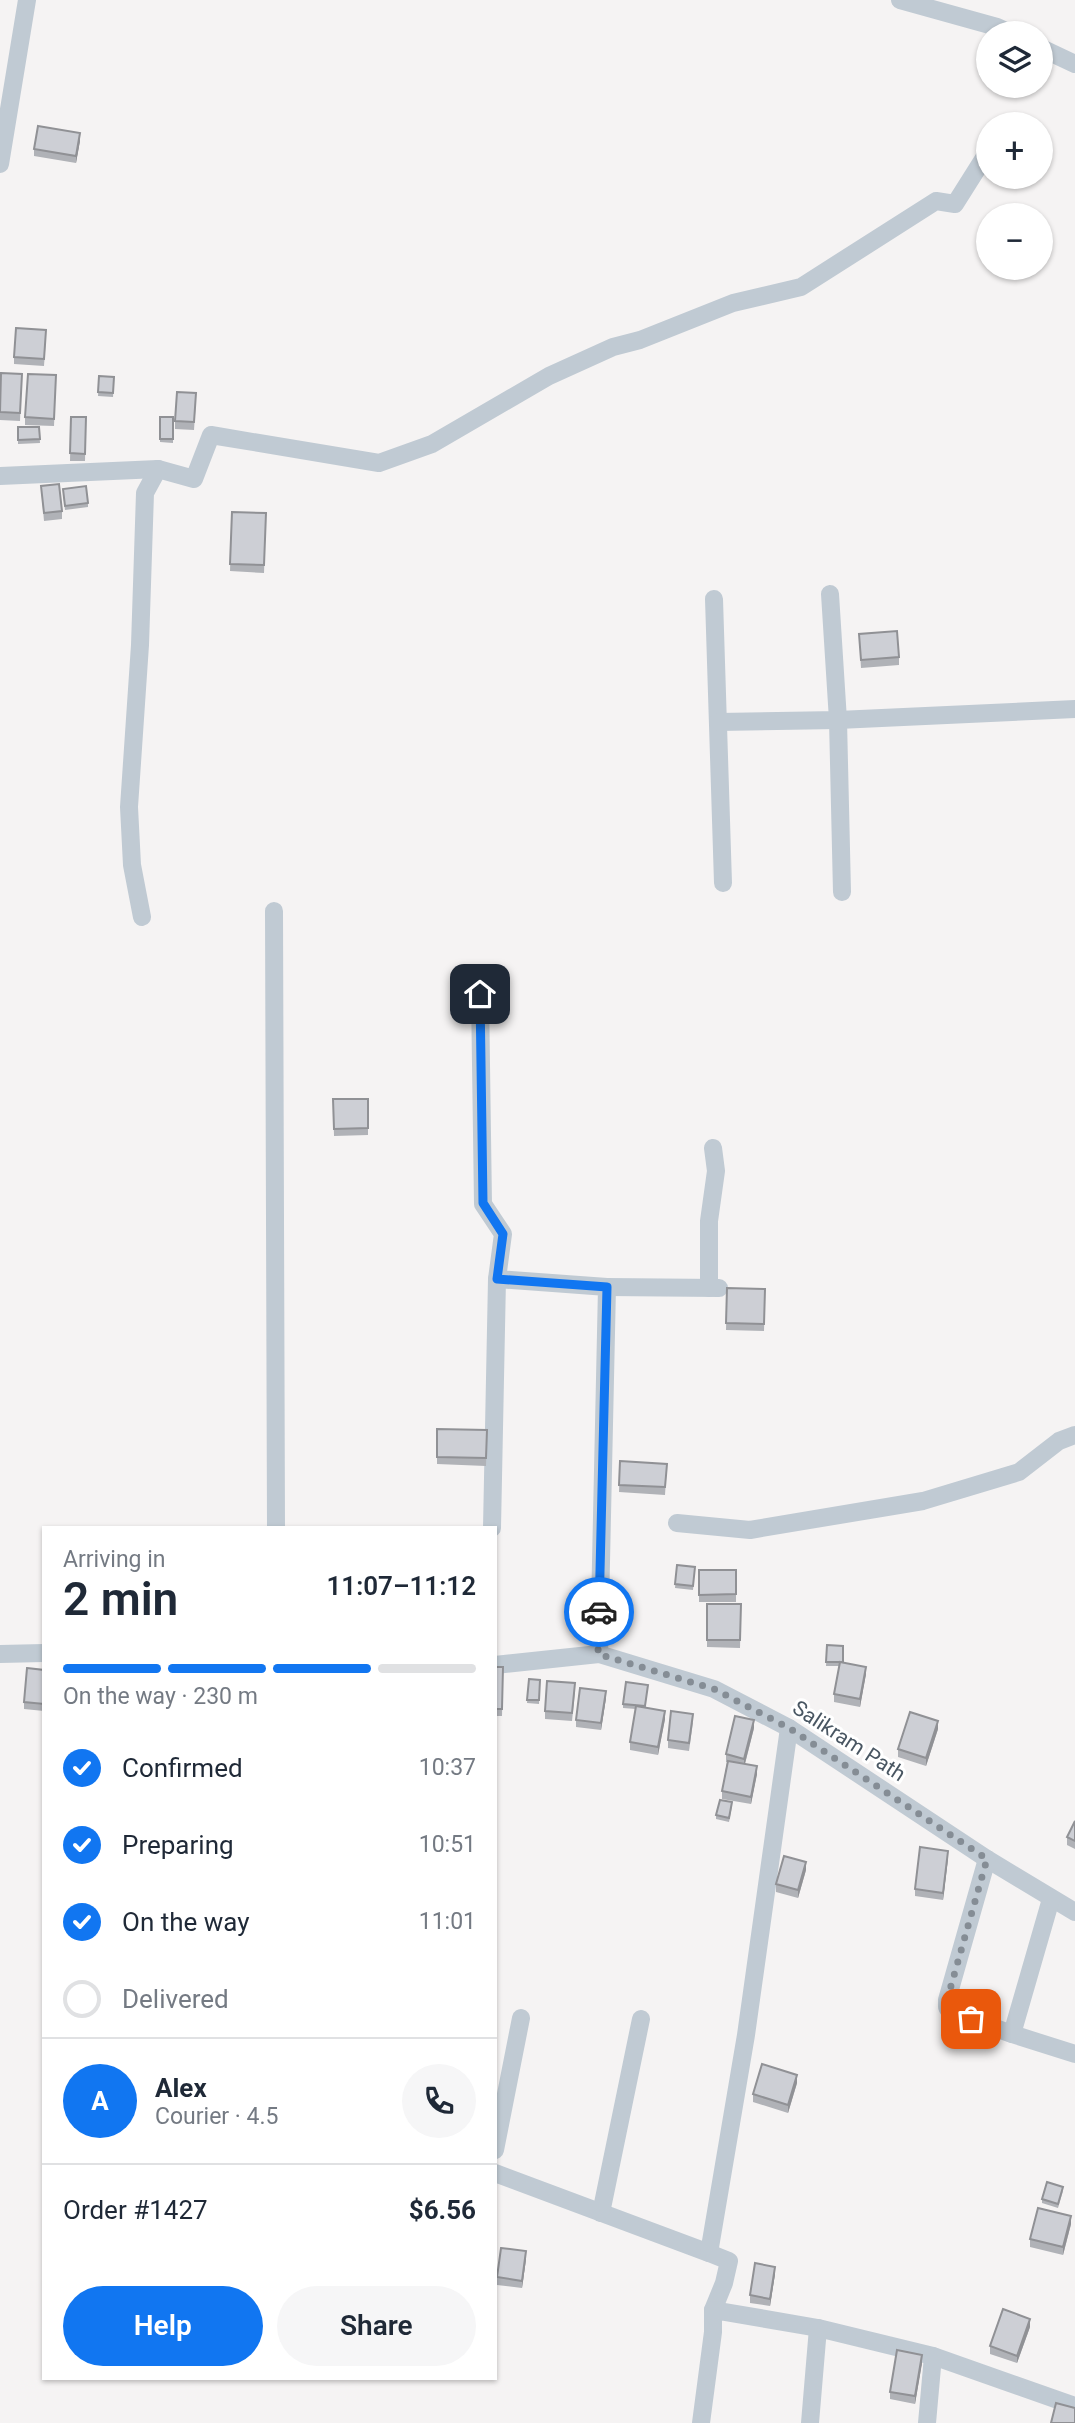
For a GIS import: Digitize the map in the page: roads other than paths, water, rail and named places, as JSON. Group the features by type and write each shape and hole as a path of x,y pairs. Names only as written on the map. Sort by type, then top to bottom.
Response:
{"street":[{"path":"0,164 27,0"},
{"path":"900,0 976,21"},
{"path":"1053,54 1075,64"},
{"path":"0,476 158,470 194,479 211,435 379,463 432,444 549,376 612,347 640,340 733,303 802,287 936,201 955,204 976,171"},
{"path":"142,917 132,865 129,807 140,645 145,493 158,470"},
{"path":"830,594 838,720 842,892"},
{"path":"714,599 723,883"},
{"path":"718,722 838,720 1075,709"},
{"path":"274,911 276,1526"},
{"path":"480,994 483,1203 503,1234 497,1279 492,1526"},
{"path":"497,1279 607,1287 714,1288 709,1221 716,1171 713,1148"},
{"path":"598,1654 607,1287"},
{"path":"677,1523 750,1530 923,1501 1019,1472 1059,1441 1075,1435"},
{"path":"0,1654 42,1653"},
{"name":"Salikram Path","path":"497,1665 598,1654 714,1689 789,1728 987,1859 1075,1912"},
{"path":"709,2253 746,2035 789,1728"},
{"path":"987,1859 947,2007 950,2012 1075,2054"},
{"path":"1012,2034 1051,1899"},
{"path":"497,2140 521,2018"},
{"path":"601,2213 640,2019"},
{"path":"497,2173 729,2261 724,2283 713,2309 713,2332 701,2423"},
{"path":"713,2309 818,2328 933,2356 1075,2406"},
{"path":"810,2423 818,2328"},
{"path":"927,2423 933,2356"}]}
